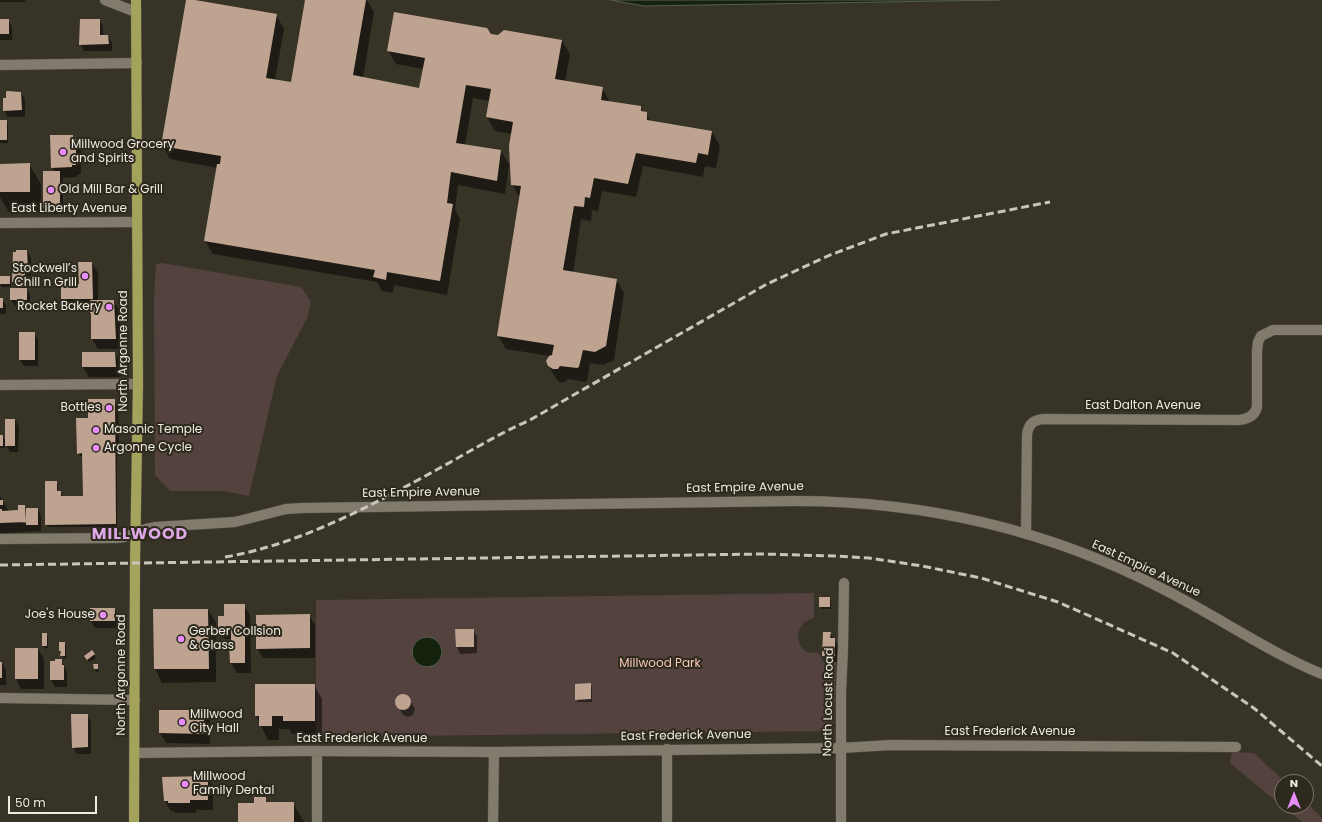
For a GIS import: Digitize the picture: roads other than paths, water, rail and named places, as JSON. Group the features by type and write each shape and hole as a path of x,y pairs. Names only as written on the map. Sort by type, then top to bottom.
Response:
{"main road":[{"name":"North Argonne Road","path":"134,822 138,384 136,0"}],"street":[{"path":"105,0 136,12"},
{"path":"0,65 137,62"},
{"name":"East Liberty Avenue","path":"0,223 137,222"},
{"name":"East Dalton Avenue","path":"1026,534 1027,436 1028,427 1031,423 1043,419 1239,420 1248,418 1254,414 1258,404 1257,351 1258,342 1261,336 1273,330 1322,330"},
{"path":"0,384 138,384"},
{"name":"East Empire Avenue","path":"0,539 117,538 148,528 235,522 286,510 302,508 824,501 873,504 960,516 1026,534 1081,552 1137,576 1188,602 1267,648 1322,674"},
{"name":"North Locust Road","path":"841,822 841,692 844,644 844,583"},
{"path":"0,698 135,700"},
{"name":"East Frederick Avenue","path":"135,753 317,751 494,752 841,748 891,745 1236,747"},
{"path":"667,749 667,822"},
{"path":"317,751 317,822"},
{"path":"493,822 494,752"}],"railway":[{"path":"225,557 280,543 361,510 495,437 530,420 767,284 830,255 886,234 1050,202"},
{"path":"0,565 763,554 869,558 922,566 981,578 1058,602 1173,653 1255,709 1322,766"}],"place":[{"name":"Millwood Grocery and Spirits","path":"63,152"},
{"name":"Old Mill Bar & Grill","path":"51,190"},
{"name":"Stockwell’s Chill n Grill","path":"85,276"},
{"name":"Rocket Bakery","path":"109,307"},
{"name":"Bottles","path":"109,408"},
{"name":"Masonic Temple","path":"96,430"},
{"name":"Argonne Cycle","path":"96,448"},
{"name":"Joe's House","path":"103,615"},
{"name":"Gerber Collsion & Glass","path":"181,639"},
{"name":"Millwood City Hall","path":"182,722"},
{"name":"Millwood Family Dental","path":"185,784"}],"district":[{"name":"MILLWOOD","path":"140,535"}],"park label":[{"name":"Millwood Park","path":"660,664"}]}
